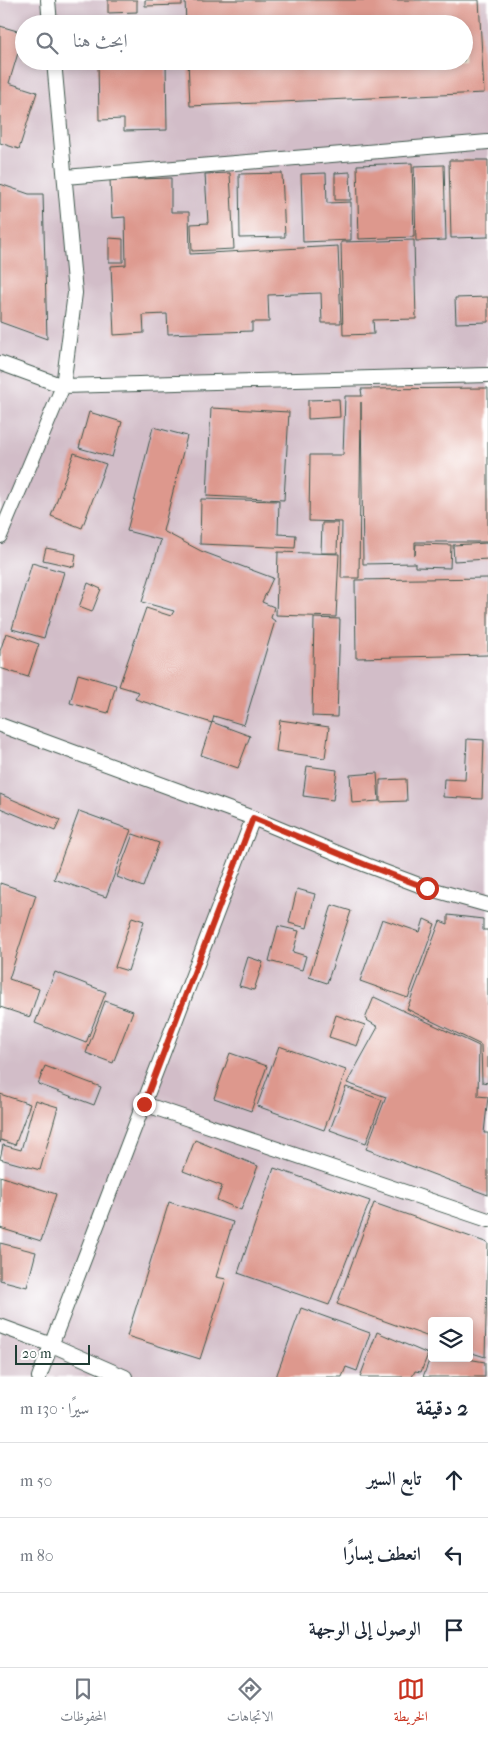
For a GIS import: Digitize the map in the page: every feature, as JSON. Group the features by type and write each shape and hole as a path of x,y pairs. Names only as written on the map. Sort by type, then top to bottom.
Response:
{"lane":[{"path":"48,0 49,15"},
{"path":"0,536 63,386 75,293 55,70"},
{"path":"65,176 488,142"},
{"path":"0,363 63,386 488,376"},
{"path":"0,725 253,818 427,888 488,904"},
{"path":"39,1377 253,818"},
{"path":"144,1104 488,1220"},
{"path":"0,1326 52,1345 125,1377"}],"shaded area":[{"path":"0,0 488,0 488,1377 0,1377"}],"building":[{"path":"108,0 137,0 137,12 108,13"},
{"path":"145,0 182,0 182,5 145,6"},
{"path":"185,0 479,0 484,93 190,106 188,70 473,70 473,15 186,15"},
{"path":"0,26 15,30 15,63 9,83 37,92 19,149 0,143"},
{"path":"98,70 166,70 167,130 124,131 124,119 99,120"},
{"path":"449,160 488,160 488,237 451,238"},
{"path":"412,163 414,237 359,239 357,165"},
{"path":"444,165 446,240 416,241 414,166"},
{"path":"350,172 351,200 335,200 335,173"},
{"path":"230,173 234,249 192,251 191,224 208,223 205,174"},
{"path":"282,173 285,237 240,238 239,174"},
{"path":"326,173 327,203 351,202 351,240 303,242 301,174"},
{"path":"171,178 171,212 189,212 190,254 338,246 341,323 322,323 321,293 268,295 269,322 252,322 252,331 168,334 167,314 143,315 144,333 114,335 111,266 126,265 125,217 112,218 110,180"},
{"path":"0,184 29,194 43,194 47,339 0,322"},
{"path":"109,238 123,239 123,262 109,262"},
{"path":"414,240 416,319 373,320 374,334 343,335 341,242"},
{"path":"488,297 488,322 456,323 455,298"},
{"path":"488,388 488,542 415,542 415,555 416,544 451,545 450,568 415,567 415,563 363,564 361,402 359,578 341,578 342,522 309,521 310,455 343,455 345,396 362,396 361,389"},
{"path":"339,399 340,417 308,419 308,400"},
{"path":"211,408 289,412 284,500 207,496"},
{"path":"89,412 122,422 112,457 79,448"},
{"path":"153,427 187,436 163,531 201,551 273,578 262,602 274,607 271,618 275,621 244,725 214,716 212,723 135,699 139,692 119,686 146,608 171,616 174,611 142,602 161,540 127,531"},
{"path":"74,453 106,464 82,528 51,516"},
{"path":"201,499 279,501 278,534 296,535 295,548 200,544"},
{"path":"322,523 338,523 337,553 321,553"},
{"path":"487,543 488,559 454,561 453,545"},
{"path":"46,548 76,554 74,567 43,560"},
{"path":"278,552 339,554 336,617 276,615"},
{"path":"32,563 64,572 44,638 12,629"},
{"path":"488,578 488,655 356,658 355,580"},
{"path":"88,583 101,589 92,612 79,607"},
{"path":"314,618 340,619 337,717 312,716"},
{"path":"6,633 39,644 28,677 0,668 0,651"},
{"path":"78,674 116,685 108,713 70,703"},
{"path":"280,720 329,727 325,758 276,751"},
{"path":"212,722 250,736 238,768 201,755"},
{"path":"467,739 484,740 482,799 443,797 444,779 465,780"},
{"path":"307,766 337,770 333,800 303,796"},
{"path":"377,773 379,801 352,803 350,775"},
{"path":"406,779 407,801 380,802 380,780"},
{"path":"0,794 60,820 55,831 0,808"},
{"path":"79,811 131,830 106,897 54,879"},
{"path":"133,834 159,843 143,887 117,877"},
{"path":"0,883 36,895 9,979 39,989 30,1017 0,1007"},
{"path":"297,889 315,894 307,928 289,923"},
{"path":"332,905 351,911 327,983 309,977"},
{"path":"448,915 483,919 483,930 488,930 488,1083 482,1082 481,1045 407,1009 440,921 448,924"},
{"path":"132,917 144,921 128,971 115,967"},
{"path":"382,919 420,932 424,919 435,924 408,998 360,981"},
{"path":"278,926 299,931 293,952 306,956 302,970 269,961"},
{"path":"248,957 263,962 254,990 239,986"},
{"path":"55,972 106,992 86,1043 35,1023"},
{"path":"374,997 479,1046 478,1096 488,1097 484,1133 488,1133 488,1195 366,1149 386,1097 347,1083 378,1027 365,1019"},
{"path":"105,1001 133,1011 113,1063 86,1053"},
{"path":"336,1015 365,1025 357,1046 329,1037"},
{"path":"279,1046 346,1070 324,1130 257,1106"},
{"path":"230,1053 267,1066 251,1111 214,1098"},
{"path":"45,1066 101,1087 94,1105 38,1084"},
{"path":"346,1087 382,1100 366,1143 330,1130"},
{"path":"0,1094 30,1104 15,1145 1,1140 0,1143"},
{"path":"35,1100 58,1107 40,1170 0,1159 3,1145 21,1150"},
{"path":"195,1140 258,1166 241,1210 217,1200 222,1186 183,1171"},
{"path":"274,1168 370,1201 329,1305 238,1273"},
{"path":"0,1176 56,1194 41,1241 0,1228"},
{"path":"169,1202 233,1222 216,1277 226,1279 200,1359 127,1336"},
{"path":"374,1203 488,1243 485,1357 473,1353 473,1317 428,1317 428,1337 337,1304"},
{"path":"0,1243 36,1252 27,1287 0,1280"},
{"path":"301,1308 370,1333 357,1371 346,1367 342,1377 276,1377"},
{"path":"377,1332 428,1354 421,1372 415,1371 412,1377 360,1377"},
{"path":"473,1360 485,1362 485,1377 423,1377 429,1362 473,1362"}],"route":[{"path":"144,1104 253,818 427,888"}]}
